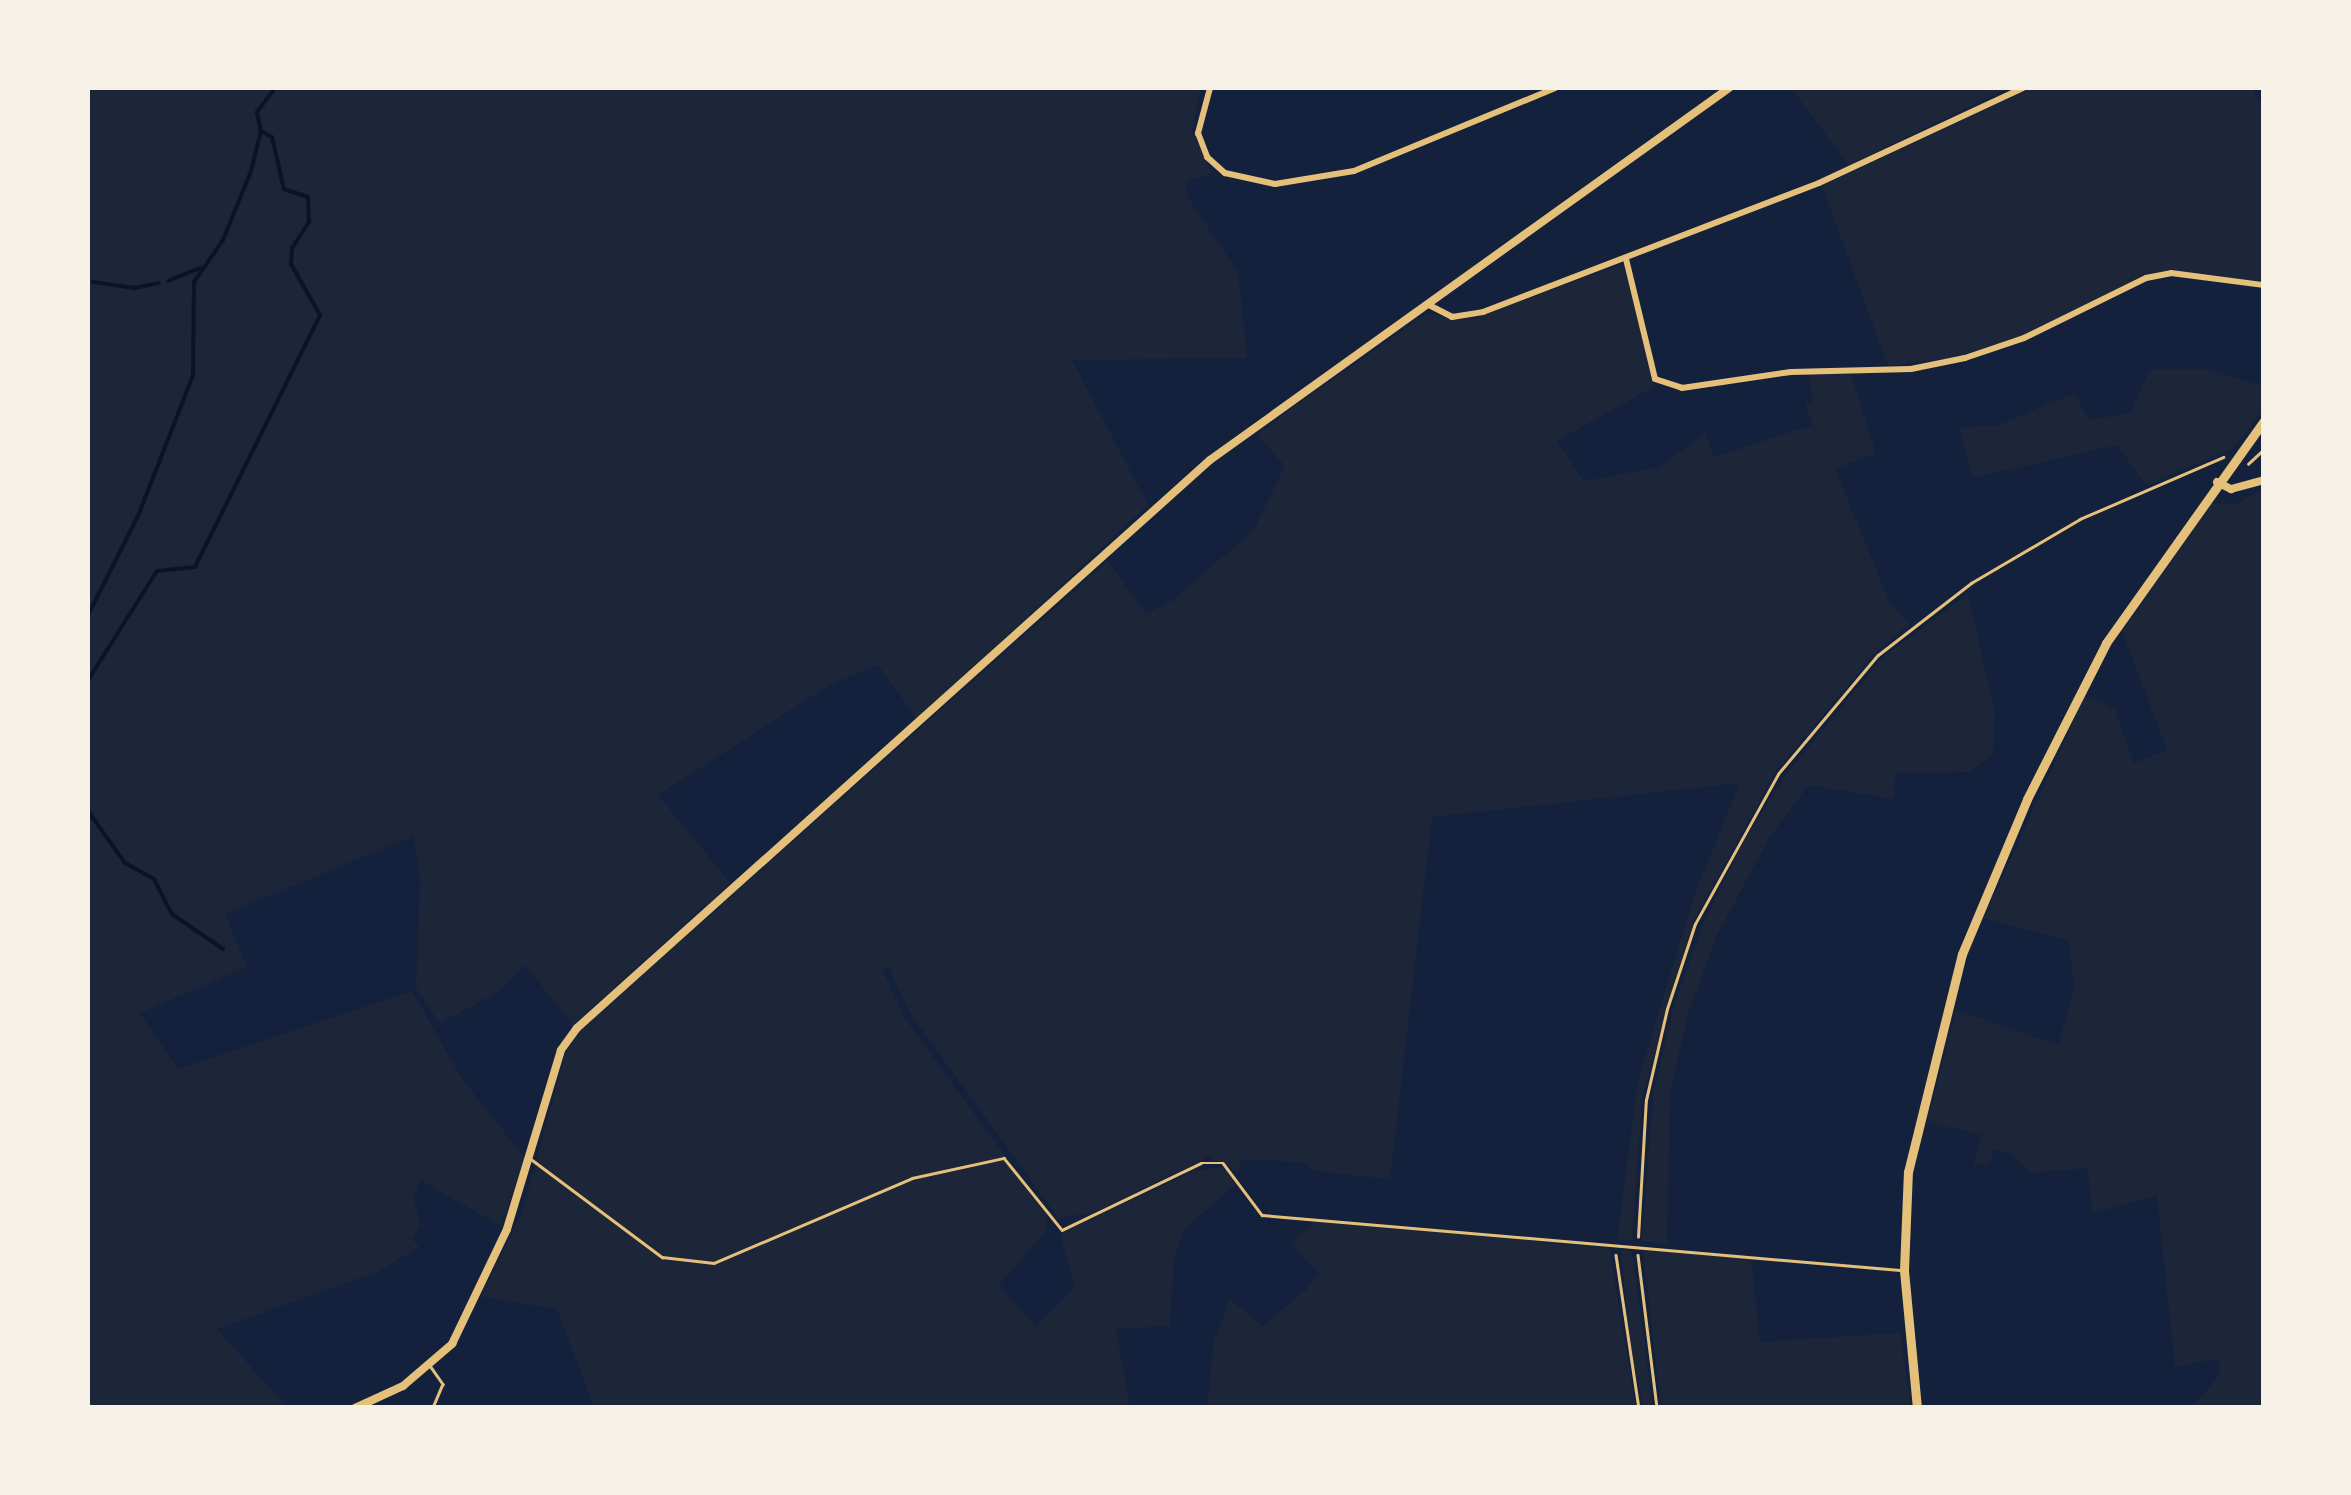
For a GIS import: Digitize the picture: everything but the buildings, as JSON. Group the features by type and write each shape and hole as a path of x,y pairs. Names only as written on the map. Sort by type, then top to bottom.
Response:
{"main road":[{"path":"1917,1408 1904,1270 1908,1172 1924,1096 1987,889 2106,643 2216,482 2264,421"}],"street":[{"path":"1210,88 1198,133 1207,158 1225,174 1274,184 1354,171 1556,88"},
{"path":"355,1408 430,1366 462,1326 507,1229 561,1050 577,1028 1185,481 1426,303 1729,88"},
{"path":"1426,303 1452,317 1483,312 1819,183 2023,88"},
{"path":"1626,258 1655,379 1682,388 1791,372 1911,369 1965,358 2024,338 2146,278 2171,273 2264,285"},
{"path":"2216,482 2230,489 2264,480"}],"lane":[{"path":"530,1158 662,1257 714,1263 912,1178 1004,1158 1062,1230 1201,1163 1223,1162 1262,1215 1904,1270"},
{"path":"430,1366 443,1384 433,1408"}],"path":[{"path":"1638,1234 1646,1100 1667,1009 1696,924 1778,774 1878,655 1971,583 2080,520 2228,455"},
{"path":"1615,1244 1640,1408"},
{"path":"1638,1264 1657,1408"}],"shaded area":[{"path":"88,88 1201,88 1192,131 1212,173 1185,182 1188,198 1238,272 1247,358 1072,360 1148,505 917,719 878,665 828,686 658,795 730,883 573,1025 525,965 502,990 440,1023 416,988 420,881 414,836 225,914 247,967 140,1013 178,1069 412,991 462,1079 525,1158 501,1226 420,1180 414,1198 420,1225 412,1240 420,1246 379,1271 217,1329 287,1407 88,1407"},
{"path":"1791,88 2008,88 1849,165"},
{"path":"2032,88 2252,88 2263,109 2263,281 2170,270 2142,276 2022,337 1965,355 1888,366 1822,186"},
{"path":"1623,264 1655,386 1557,441 1584,481 1660,467 1705,433 1714,457 1813,425 1805,404 1813,401 1808,374 1851,375 1876,453 1835,469 1890,603 1909,624 1875,653 1776,771 1693,922 1642,1097 1632,1240 1617,1239 1638,1081 1696,890 1740,783 1432,817 1390,1179 1315,1171 1300,1162 1242,1159 1239,1172 1208,1157 1099,1210 1059,1219 910,1013 889,968 882,969 904,1017 1046,1213 1047,1229 999,1285 1035,1326 1075,1288 1060,1234 1194,1171 1222,1167 1237,1184 1186,1227 1174,1257 1170,1326 1116,1329 1130,1407 594,1407 557,1309 481,1297 522,1212 565,1055 580,1031 1108,561 1146,614 1173,600 1254,530 1285,466 1257,435 1300,402 1427,314 1473,319"},
{"path":"2150,369 2206,369 2263,386 2263,410 2233,448 2146,485 2117,445 1973,478 1959,428 1999,425 2075,393 2088,420 2130,413"},
{"path":"2263,489 2263,1407 2191,1407 2220,1375 2219,1358 2175,1367 2157,1196 2093,1213 2087,1168 2030,1173 2012,1154 1993,1149 1990,1163 1973,1165 1982,1135 1927,1122 1956,1010 2058,1045 2074,989 2069,941 1984,918 2085,696 2114,708 2134,763 2167,750 2122,631 2212,503 2234,505"},
{"path":"1968,594 1995,714 1993,755 1968,772 1896,773 1893,799 1809,785 1769,838 1717,935 1689,1011 1670,1091 1667,1244 1642,1241 1653,1094 1673,1009 1702,926 1743,843 1785,776 1882,658"},
{"path":"1316,1221 1609,1248 1636,1407 1207,1408 1214,1340 1230,1299 1262,1326 1306,1290 1319,1274 1291,1244"},
{"path":"1621,1249 1632,1251 1653,1407 1643,1407 1631,1348"},
{"path":"1643,1250 1751,1259 1760,1342 1900,1333 1911,1407 1661,1407"}],"waterway":[{"path":"88,615 138,516 193,376 194,282 223,240 251,171 261,131 257,112 275,88"},
{"path":"88,680 157,571 195,567 320,315 291,264 292,248 309,222 308,197 284,189 272,137 261,131"},
{"path":"168,281 201,268"},
{"path":"93,282 135,288 158,283"},
{"path":"88,811 125,863 154,879 172,914 223,949"}]}
